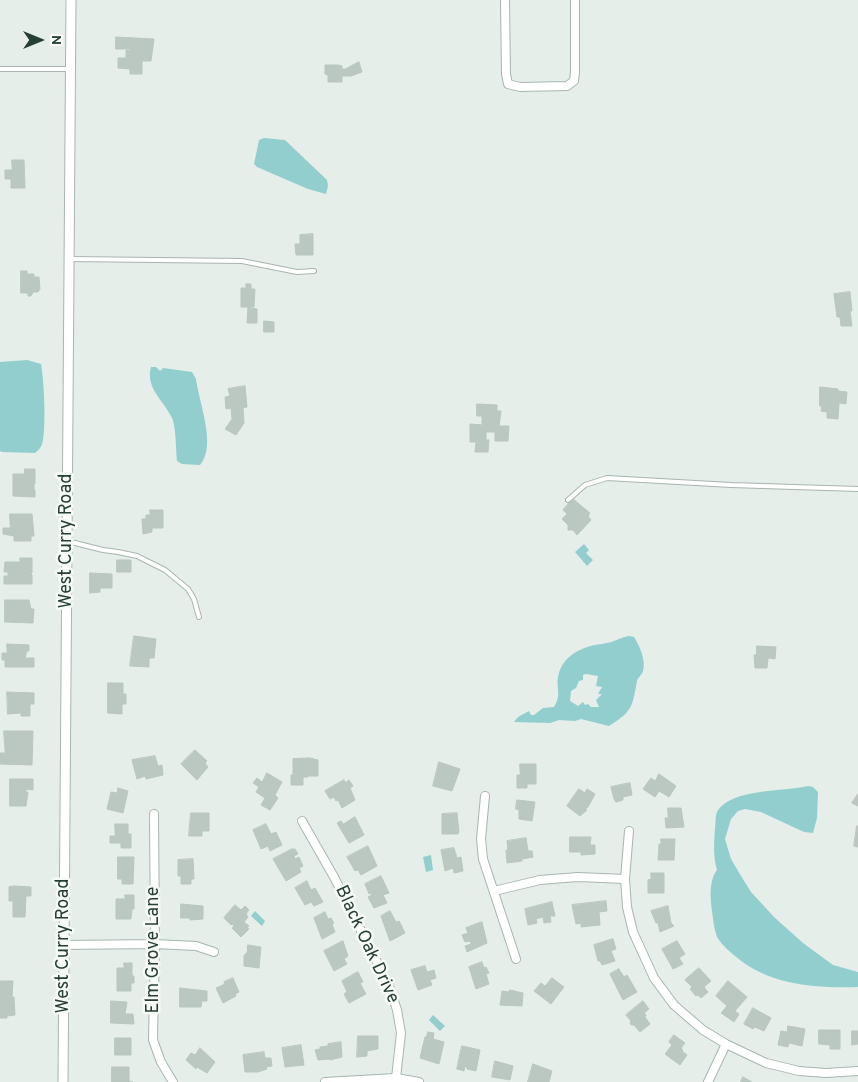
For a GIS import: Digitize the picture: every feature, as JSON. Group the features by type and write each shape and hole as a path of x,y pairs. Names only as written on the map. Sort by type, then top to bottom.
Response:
{"street":[{"name":"West Curry Road","path":"63,1082 71,0"},
{"path":"505,0 506,74 508,84 520,87 567,86 574,81 575,0"},
{"path":"485,796 480,839 483,859 516,959"},
{"name":"Elm Grove Lane","path":"154,814 155,944 153,1040 161,1062 173,1082"},
{"name":"Black Oak Drive","path":"302,821 334,878 389,986 397,1010 401,1033 396,1078"},
{"path":"629,831 625,879 627,907 633,932 654,978 674,1005 703,1030 726,1044 766,1063 799,1072 858,1071"},
{"path":"494,891 540,880 578,877 625,879"},
{"path":"64,945 155,944 196,946 214,952"},
{"path":"708,1082 726,1044"},
{"path":"826,1073 826,1082"},
{"path":"325,1082 396,1078 419,1082"}],"lane":[{"path":"0,69 70,69"},
{"path":"69,259 242,261 297,272 314,271"},
{"path":"568,500 585,485 607,478 858,490"},
{"path":"67,540 103,550 137,556 165,570 188,589 194,599 198,617"}],"water":[{"path":"264,138 285,140 327,180 326,194 308,189 257,167 254,164 259,140"},
{"path":"27,360 41,364 44,391 43,442 35,453 2,452 0,451 0,362"},
{"path":"151,367 156,367 160,371 163,368 192,372 196,379 207,436 205,457 200,465 182,464 177,461 172,418 153,388 150,375"},
{"path":"584,544 589,550 586,553 593,560 587,566 575,552"},
{"path":"629,636 634,637 636,641 642,654 644,667 638,678 630,708 617,721 609,726 581,719 575,721 559,720 550,723 514,722 518,717 529,711 531,715 534,715 543,708 554,707 558,699 558,677 560,671 574,653 594,645","holes":["583,675 598,676 596,686 602,687 598,694 602,694 596,700 599,707 591,707 583,702 578,706 570,701 571,691 576,688 579,681 583,680"]},
{"path":"808,786 813,787 818,792 817,818 813,833 804,832 761,812 745,809 738,811 731,819 725,839 731,859 751,892 774,917 803,943 833,965 858,972 858,987 809,986 763,974 730,952 719,940 715,931 711,906 711,884 717,870 714,849 717,812 724,804 745,795"},
{"path":"431,855 433,870 426,872 423,857"},
{"path":"255,911 265,921 262,926 251,916"},
{"path":"433,1015 445,1026 440,1031 429,1020"}],"building":[{"path":"116,37 154,39 151,61 142,61 142,74 130,74 130,69 118,68 118,58 130,58 126,57 126,50 130,51 130,49 116,49"},
{"path":"359,62 362,72 351,76 342,76 342,82 328,82 328,75 325,74 325,65 338,65 345,69"},
{"path":"12,160 24,160 25,188 11,188 11,179 5,179 5,170 12,170"},
{"path":"313,234 313,255 296,255 295,244 300,244 300,235"},
{"path":"21,271 27,271 27,274 34,274 34,277 39,277 40,289 38,292 33,292 31,296 28,296 28,293 21,293"},
{"path":"246,284 251,284 251,289 255,289 254,307 250,308 257,309 257,323 247,323 248,307 241,307 241,288 246,288"},
{"path":"850,292 852,326 841,326 840,317 837,317 834,294"},
{"path":"264,321 274,322 274,332 264,332"},
{"path":"245,386 247,407 243,408 244,423 236,435 225,429 232,419 231,408 226,409 225,397 230,396 228,389"},
{"path":"820,387 847,392 846,404 839,403 838,419 827,418 827,412 821,411"},
{"path":"477,404 497,405 497,411 501,411 499,426 509,426 508,441 495,441 495,432 486,432 486,440 489,440 488,452 475,452 476,442 470,442 470,424 482,425 482,416 477,416"},
{"path":"25,469 35,469 35,497 13,496 13,474 24,474"},
{"path":"573,499 590,513 588,516 591,520 577,535 573,530 568,530 568,525 562,519 567,514 563,510"},
{"path":"150,510 163,510 163,528 152,528 152,532 143,534 142,519 146,519 146,515 150,515"},
{"path":"10,514 32,514 34,536 31,536 31,541 14,541 14,536 3,534 3,528 10,528"},
{"path":"20,558 32,558 32,573 30,573 32,575 32,584 4,584 4,576 8,576 8,572 4,572 5,562 20,562"},
{"path":"117,560 131,560 131,572 117,572"},
{"path":"90,573 112,574 112,588 100,588 100,592 90,593"},
{"path":"5,600 29,600 31,609 34,609 33,623 5,622"},
{"path":"134,636 156,639 154,658 149,658 149,667 130,666"},
{"path":"7,644 29,645 29,651 27,651 25,658 34,658 34,667 5,667 2,653 7,653"},
{"path":"757,646 776,647 775,659 768,658 767,668 755,668 754,655 756,655"},
{"path":"108,683 123,683 123,694 126,694 126,704 122,704 122,714 108,713"},
{"path":"7,692 34,693 34,704 30,704 30,716 21,716 21,713 8,714"},
{"path":"4,731 33,731 32,765 0,764 0,753 5,753"},
{"path":"195,750 207,761 205,763 208,767 197,780 181,764"},
{"path":"155,756 158,766 162,765 163,775 146,779 145,776 137,779 132,760"},
{"path":"310,758 318,760 318,776 303,777 303,785 291,785 293,759"},
{"path":"439,762 460,769 452,791 433,786"},
{"path":"520,764 536,764 536,784 527,784 527,788 517,788 517,775 520,775"},
{"path":"267,773 282,782 275,795 278,798 270,810 261,805 265,798 256,792 259,787 253,783 257,778 262,782"},
{"path":"659,774 676,786 669,797 659,791 655,797 643,789 651,778 655,781"},
{"path":"10,779 33,779 33,790 26,789 26,792 28,792 26,806 10,806"},
{"path":"344,780 345,783 349,780 353,786 350,788 355,800 342,808 338,800 336,801 334,797 330,799 325,791"},
{"path":"630,783 632,795 623,797 623,800 616,802 611,787"},
{"path":"118,788 128,791 123,813 107,809 111,792 117,793"},
{"path":"579,789 585,793 587,789 595,794 585,809 587,810 580,816 567,806"},
{"path":"858,794 858,806 852,803"},
{"path":"517,800 535,802 532,821 519,819 519,810 516,809"},
{"path":"668,808 681,808 684,827 666,828 665,818 668,818"},
{"path":"191,813 209,813 209,831 202,831 202,836 189,836"},
{"path":"457,813 458,834 442,834 442,814"},
{"path":"355,817 364,835 349,843 337,823 341,821 343,824"},
{"path":"115,824 128,824 128,834 131,834 131,848 121,848 121,843 110,843 110,836 115,836"},
{"path":"266,824 271,834 276,832 282,845 270,851 268,846 261,849 253,830"},
{"path":"858,826 858,847 854,846"},
{"path":"570,837 591,837 590,845 595,845 595,854 581,855 581,852 570,852"},
{"path":"526,838 528,851 532,851 533,857 507,863 507,841"},
{"path":"661,839 675,839 674,860 658,860"},
{"path":"368,846 377,866 361,875 358,870 355,871 347,857"},
{"path":"454,848 457,858 461,857 463,871 454,873 453,868 445,871 441,850"},
{"path":"295,849 298,854 294,856 295,859 299,857 303,866 299,868 301,872 286,881 273,859"},
{"path":"118,857 134,857 133,884 122,884 122,879 118,879"},
{"path":"193,859 194,879 191,879 191,884 181,884 181,876 178,876 178,860"},
{"path":"651,873 664,873 664,893 648,893 648,880 651,879"},
{"path":"381,876 389,893 383,895 387,903 374,908 368,897 372,895 371,893 369,894 365,884"},
{"path":"307,881 311,890 315,888 323,902 314,906 311,902 305,905 295,888"},
{"path":"9,887 31,887 31,896 26,896 25,917 13,917 13,901 9,901"},
{"path":"125,895 134,895 134,909 132,909 131,919 116,919 116,899 125,899"},
{"path":"606,901 607,911 599,912 600,925 581,927 581,923 576,924 572,905"},
{"path":"552,902 555,916 550,916 551,922 544,923 543,917 536,919 537,923 528,925 525,909"},
{"path":"181,904 203,906 203,919 190,920 190,918 181,918"},
{"path":"235,905 241,910 245,906 249,910 246,914 248,917 244,922 249,926 247,928 249,929 241,937 232,928 234,926 224,918"},
{"path":"668,906 671,923 674,926 660,932 658,923 656,923 651,911"},
{"path":"390,911 396,922 399,921 405,933 390,941 381,916"},
{"path":"325,912 328,919 331,918 334,923 332,924 335,932 322,939 314,918"},
{"path":"482,922 487,943 467,952 465,946 471,944 470,941 465,942 462,935 468,933 466,928"},
{"path":"613,939 616,949 611,951 615,961 602,965 598,961 594,945"},
{"path":"343,941 348,956 344,959 347,964 334,971 324,951"},
{"path":"677,941 685,954 679,958 683,964 673,969 662,949"},
{"path":"248,945 261,947 259,968 244,966 244,956 247,953"},
{"path":"482,962 484,968 486,967 489,973 486,974 489,984 476,989 469,967"},
{"path":"124,963 132,963 134,983 131,983 131,991 117,991 117,968 124,968"},
{"path":"425,966 427,972 434,970 436,978 430,980 432,985 418,990 411,970"},
{"path":"699,968 711,981 704,987 708,992 701,998 698,995 696,996 690,989 692,987 685,980"},
{"path":"619,969 624,977 627,975 637,992 623,1000 610,974"},
{"path":"358,972 363,982 360,983 366,994 349,1003 344,994 347,992 342,981"},
{"path":"233,978 239,992 235,994 236,996 223,1003 216,988"},
{"path":"552,978 564,987 551,1004 534,991 541,983 545,986"},
{"path":"0,981 13,981 12,997 14,997 15,1015 7,1016 7,1018 0,1018"},
{"path":"728,981 747,997 735,1011 739,1014 734,1022 721,1013 727,1006 716,996"},
{"path":"180,988 207,991 207,1001 202,1001 201,1007 180,1007"},
{"path":"510,990 523,993 522,1006 500,1005 502,991 509,992"},
{"path":"111,1001 127,1002 125,1014 133,1014 134,1024 111,1023"},
{"path":"643,1001 649,1009 644,1013 650,1024 640,1032 634,1025 630,1024 631,1021 626,1015"},
{"path":"753,1008 771,1018 764,1031 755,1027 753,1029 744,1024"},
{"path":"788,1026 805,1029 802,1046 789,1043 788,1047 778,1045 781,1031 787,1032"},
{"path":"819,1030 840,1030 840,1049 830,1049 830,1045 819,1044"},
{"path":"852,1031 858,1031 858,1044 852,1045"},
{"path":"428,1032 434,1033 433,1039 444,1042 439,1064 420,1058"},
{"path":"674,1035 685,1043 681,1048 687,1055 680,1065 665,1054 672,1045 669,1042"},
{"path":"358,1036 378,1036 378,1049 367,1051 367,1056 357,1057"},
{"path":"115,1038 131,1038 131,1055 115,1055"},
{"path":"341,1042 342,1057 318,1060 315,1050 328,1046 328,1044"},
{"path":"301,1045 304,1065 285,1067 282,1048"},
{"path":"462,1046 480,1050 476,1071 467,1069 465,1066 464,1071 457,1069"},
{"path":"200,1048 215,1062 207,1073 197,1067 196,1069 186,1060 191,1053 195,1055"},
{"path":"264,1052 265,1058 271,1058 272,1066 258,1072 245,1072 243,1055"},
{"path":"495,1061 513,1066 510,1080 492,1077"},
{"path":"533,1064 552,1071 549,1082 528,1082"},
{"path":"112,1067 129,1067 129,1081 133,1082 112,1082"},
{"path":"743,1077 752,1082 741,1082"}]}
